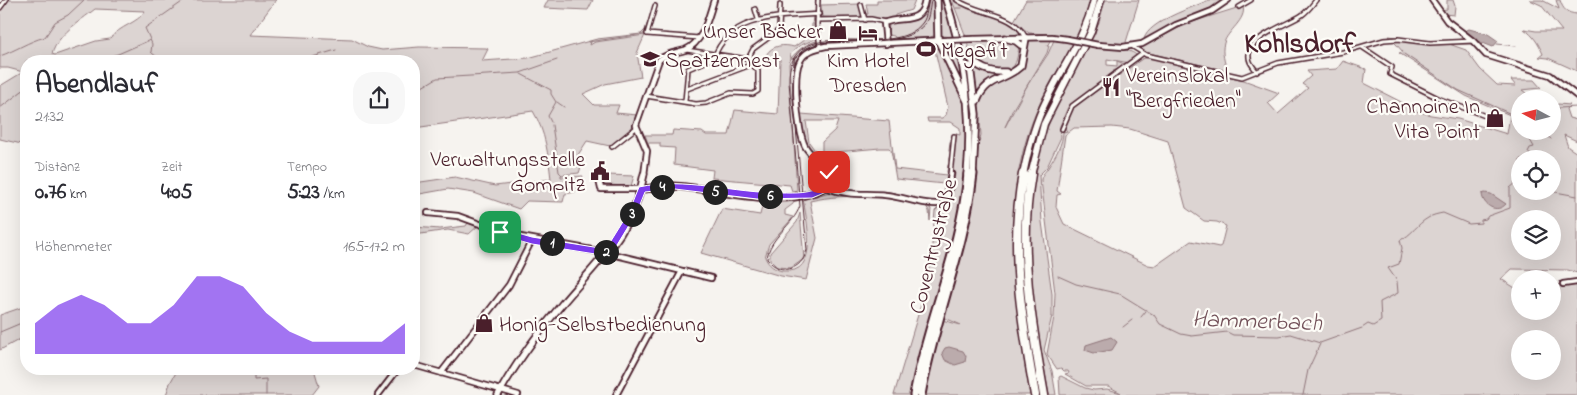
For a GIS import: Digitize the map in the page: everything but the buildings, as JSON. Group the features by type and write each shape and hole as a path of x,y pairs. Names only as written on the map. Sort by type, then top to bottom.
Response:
{"highway":[{"path":"936,0 938,40 973,108"},
{"name":"Coventrystraße","path":"914,395 922,353 963,210 970,159 973,108 963,56 946,0"},
{"path":"921,395 933,338 968,211 975,160 973,108 967,55 950,0"},
{"path":"1035,395 1023,323 1018,278 1017,230 1020,190 1028,151 1040,114 1084,30 1094,0"},
{"path":"1044,395 1026,278 1025,233 1028,191 1035,155 1044,124 1062,85 1092,32 1101,0"},
{"path":"1005,38 1016,41 1020,45"},
{"path":"973,108 984,86 995,79 1014,72 1021,66 1023,38"},
{"path":"967,55 975,65 983,70 996,73 1009,71 1018,65 1020,45 1023,38"}],"street":[{"path":"0,8 6,0"},
{"path":"612,147 636,128 646,96 662,57 686,50 695,45 714,0"},
{"path":"818,0 819,14 817,20 820,47"},
{"path":"817,20 885,22 919,15 924,8 925,0"},
{"path":"957,0 967,7 1005,18 1018,26 1023,38"},
{"path":"598,180 601,188 642,189 675,186 757,196 818,194 828,188 832,180 829,172 804,145 797,88 798,61 804,55 820,47 1005,38 1067,39 1115,47 1133,46 1147,42 1176,26 1212,10 1228,0"},
{"path":"1239,7 1251,0"},
{"path":"1257,72 1252,65 1249,55 1253,44 1302,15 1316,0"},
{"path":"1432,0 1447,21 1473,41 1488,56 1550,75 1577,96"},
{"path":"748,59 752,48 776,35 780,28 780,5"},
{"path":"861,5 865,20"},
{"path":"655,6 647,34 699,38"},
{"path":"755,9 758,19"},
{"path":"685,101 688,69 712,60 721,43 728,35 758,19 819,14"},
{"path":"885,22 883,28 886,44"},
{"path":"1133,46 1142,54 1242,77 1289,60 1343,52 1393,39 1430,43 1473,41"},
{"path":"1362,47 1392,67 1390,74 1440,99 1488,117"},
{"path":"646,96 696,104 706,103 730,93 756,93 758,91 758,74 748,59 686,50"},
{"path":"1062,129 1072,106 1142,54"},
{"path":"687,88 753,64"},
{"path":"499,392 545,325 585,276 608,253 633,212 642,189 646,146 636,128"},
{"path":"828,188 842,194 888,195 926,204 938,205 946,203 949,191 954,136"},
{"path":"428,213 466,218 510,235 608,253 711,278"},
{"path":"441,373 509,285 532,240"},
{"path":"616,395 682,271"},
{"path":"1563,284 1577,282"},
{"path":"420,367 499,392 518,395"},
{"path":"378,395 393,375"}],"shaded area":[{"path":"7,0 276,0 250,35 352,39 368,47 382,50 419,47 486,48 488,49 482,61 528,58 597,39 641,34 645,30 651,14 644,34 588,42 591,42 590,45 595,42 645,35 637,53 641,77 605,84 583,94 594,105 619,105 616,113 637,115 632,127 610,146 587,141 576,158 582,164 579,173 561,175 561,177 583,176 575,192 565,194 563,202 527,201 519,209 474,193 448,189 420,194 420,182 455,177 495,186 551,179 544,136 533,111 420,127 420,55 55,55 20,55 20,71 0,68 0,10","holes":["95,9 145,11 138,19 114,34 110,39 96,41 55,55 52,54 64,34"]},
{"path":"548,0 593,0 588,10 544,8"},
{"path":"877,0 915,0 911,10 895,15 895,18 867,17 866,4 877,4"},
{"path":"927,0 935,0 936,35 928,38 896,39 894,36 888,35 889,24 914,19 923,14"},
{"path":"938,0 944,0 957,37 940,36"},
{"path":"952,0 972,10 1006,21 1019,30 1019,33 1013,36 966,37"},
{"path":"1026,0 1090,0 1084,23 1077,38 1073,39 1029,33 1014,21"},
{"path":"1105,0 1139,0 1126,42 1128,45 1108,45 1090,41 1099,22"},
{"path":"1209,0 1225,0 1201,14 1144,39 1154,26 1162,21"},
{"path":"1430,0 1434,0 1440,10 1447,9 1447,0 1453,0 1455,6 1454,15 1444,14 1449,21 1483,44 1449,44 1466,50 1480,69 1497,85 1516,86 1511,80 1534,80 1541,88 1511,90 1511,140 1561,140 1561,104 1570,105 1566,109 1569,118 1577,120 1577,141 1564,135 1568,147 1577,153 1577,273 1568,270 1512,269 1501,279 1511,285 1511,320 1561,320 1561,284 1577,283 1577,395 1060,395 1059,377 1061,376 1085,388 1094,390 1107,389 1121,393 1108,386 1086,386 1065,374 1069,373 1068,371 1064,371 1061,368 1057,369 1047,354 1054,317 1055,293 1041,180 1058,150 1063,132 1067,131 1064,127 1071,109 1142,59 1149,57 1230,75 1279,93 1268,103 1278,114 1308,88 1302,84 1311,76 1307,71 1337,69 1343,61 1366,69 1364,83 1413,108 1412,110 1458,119 1507,134 1510,115 1466,96 1399,53 1403,52 1389,36 1431,42 1467,39 1440,16","holes":["1112,127 1130,129 1168,141 1186,208 1204,221 1217,222 1226,226 1221,246 1191,241 1155,266 1148,265 1064,224 1056,207 1057,195 1061,194 1057,191 1065,135 1074,128"]},
{"path":"1530,0 1542,0 1559,9 1556,0 1560,0 1566,10 1577,14 1577,71 1548,58 1539,57 1543,54 1539,46 1524,29 1562,31 1541,5"},
{"path":"861,4 863,19 822,17 821,5"},
{"path":"1243,6 1240,21 1229,34 1223,47 1227,71 1140,51 1141,48 1186,24"},
{"path":"813,15 816,16 814,24 815,39 799,46 790,54 789,64 797,190 792,191 790,185 712,178 713,170 674,165 675,148 660,147 660,143 648,143 645,135 672,135 673,130 702,132 706,135 729,135 735,110 778,114 780,59 767,59 766,55 772,49 779,46 794,47 811,35"},
{"path":"1469,29 1488,34 1498,41 1493,47 1475,40 1463,32"},
{"path":"1048,39 1050,41 1047,46 1049,46 1047,53 1030,81 1048,54 1054,40 1074,43 1037,110 1025,145 1017,180 1013,216 1015,287 1030,395 924,395 928,367 942,320 961,325 943,317 976,177 978,145 981,135 979,105 982,90 1016,73 1028,40","holes":["1027,86 1005,127 1013,109"]},
{"path":"816,41 816,45 800,55 794,64 795,59 791,58 802,48"},
{"path":"967,41 1010,41 1019,45 1016,62 1009,70 1004,71 981,68 970,55"},
{"path":"928,42 939,45 966,104 969,150 960,211 924,338 911,395 894,395 923,298 931,256 935,211 938,208 948,208 951,206 955,173 952,171 956,134 960,135 960,128 951,122 928,122 927,118 942,118 946,115 948,107 934,46"},
{"path":"943,42 958,42 968,100 942,44"},
{"path":"1022,42 1024,52 1021,64 1012,71 990,81 976,95 970,63 994,73 1013,70 1019,65"},
{"path":"1088,45 1123,49 1138,57 1135,56 1137,58 1130,63 1107,59 1107,65 1117,66 1117,61 1127,65 1113,71 1115,73 1068,107 1060,126 1061,137 1047,167 1039,175 1042,222 1052,294 1052,316 1044,350 1052,371 1056,395 1049,395 1034,300 1030,236 1031,204 1035,172 1047,128 1063,91"},
{"path":"20,74 20,144 0,139 0,86"},
{"path":"801,114 889,121 895,169 947,175 944,202 938,204 928,202 942,199 944,184 896,179 891,150 889,148 836,152 827,157 828,164 836,175 836,187 855,193 884,191 911,198 895,195 847,193 835,189 833,172 808,148 803,135","holes":["806,121 838,121 835,130 822,142 822,152 819,156 809,142"]},
{"path":"607,175 634,176 631,186 604,185"},
{"path":"829,192 845,195 878,195 926,205 931,209 930,221 929,211 926,206 897,200 854,196 810,201 817,238 806,280 781,276 701,253 722,209 760,215 764,198 788,200 795,198 793,204 785,210 785,215 793,217 769,244 765,257 770,265 777,270 795,270 803,264 807,255 808,231 803,198"},
{"path":"1482,194 1491,194 1506,204 1499,208 1491,207 1483,198"},
{"path":"800,213 804,259 791,268 777,267 770,260 770,253 797,222"},
{"path":"469,221 479,225 469,234 448,230 420,234 420,227 440,229 466,226"},
{"path":"20,308 20,339 0,350 0,315"},
{"path":"1111,337 1117,342 1112,350 1094,353 1085,350 1086,345"},
{"path":"949,347 963,351 966,356 965,362 955,365 945,360 942,353 945,348"},
{"path":"175,375 316,375 319,386 312,395 166,395"}],"waterway":[{"path":"0,56 45,37 55,22 68,15 84,0"},
{"path":"154,55 151,52 152,44 145,28 185,0"},
{"path":"956,8 962,8"},
{"path":"114,55 150,40"},
{"path":"1497,44 1516,46"},
{"path":"319,55 336,50"},
{"path":"1404,54 1458,90 1511,114"},
{"path":"420,87 437,78 520,73 557,60"},
{"path":"521,74 551,90 551,94 556,102 548,116 551,122"},
{"path":"0,108 20,93"},
{"path":"557,102 564,107"},
{"name":"Hammerbach","path":"1561,108 1577,107"},
{"path":"552,125 559,172 562,175"},
{"name":"Hammerbach","path":"1529,150 1534,147 1530,140"},
{"path":"949,151 950,142"},
{"path":"947,172 948,165"},
{"path":"943,201 947,177"},
{"name":"Hammerbach","path":"1058,276 1076,284 1120,294 1154,315 1160,324 1181,334 1192,336 1227,332 1233,335 1279,336 1291,334 1320,343 1362,328 1368,324 1373,326 1381,321 1380,302 1398,293 1397,281 1388,268 1399,264 1402,248 1400,240 1430,217 1443,213 1469,224 1481,223 1481,220 1486,219 1488,216 1510,208 1511,187"},
{"path":"1561,193 1577,196"},
{"path":"1141,317 1146,311"},
{"path":"1123,327 1132,320"},
{"path":"0,332 20,324"},
{"path":"1303,395 1308,370 1320,344"},
{"path":"255,375 254,380 266,379 266,395"}],"tram line":[{"path":"929,0 923,22 909,34 889,39 823,41 805,47 793,60 789,82 800,206 792,220 776,238 769,251 767,259 778,268 790,269 795,267 800,263 807,250 793,95 794,59 807,48 822,43 888,40 903,37 916,32 926,22 931,0"}],"place":[{"name":"Unser Bäcker","path":"838,30"},
{"name":"Kim Hotel Dresden","path":"868,33"},
{"name":"Megafit","path":"926,49"},
{"name":"Spatzennest","path":"650,59"},
{"name":"Vereinslokal \"Bergfrieden\"","path":"1111,87"},
{"name":"Channoine In Vita Point","path":"1495,118"},
{"name":"Verwaltungsstelle Gompitz","path":"600,171"},
{"name":"Honig-Selbstbedienung","path":"484,323"}],"district":[{"name":"Kohlsdorf","path":"1300,42"}],"route":[{"path":"500,232 532,240 608,253 633,212 642,189 675,186 757,196 812,196 823,192 831,184 832,180 829,172"}]}
